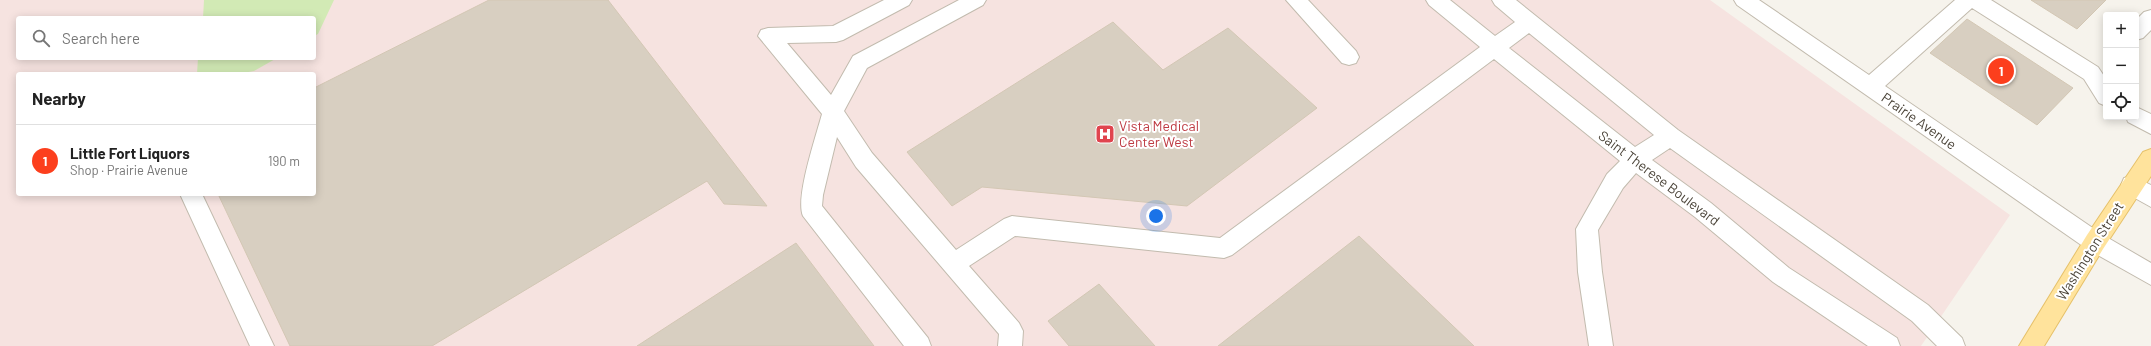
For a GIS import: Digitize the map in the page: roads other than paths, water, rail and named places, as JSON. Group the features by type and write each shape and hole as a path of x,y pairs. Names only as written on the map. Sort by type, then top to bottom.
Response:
{"main road":[{"name":"Washington Street","path":"2031,346 2094,242 2142,191 2151,158"}],"street":[{"path":"902,0 836,34 768,36 833,112 864,160 1012,331 1010,346"},
{"path":"919,346 811,209 812,195 833,112 860,62 976,0"},
{"path":"1296,0 1349,57"},
{"name":"Saint Therese Boulevard","path":"1436,0 1595,130 1703,210 1781,275 1888,346"},
{"path":"1502,0 1670,136 1920,313 1953,346"},
{"name":"Prairie Avenue","path":"1744,0 2094,242 2151,275"},
{"path":"1870,86 1968,0"},
{"path":"1976,0 2091,73 2103,92"},
{"path":"2139,29 2151,18"},
{"path":"953,264 1012,226 1224,248 1529,22"},
{"path":"2139,118 2151,125"},
{"path":"1600,346 1590,272 1587,229 1615,181 1635,159 1670,136"},
{"path":"193,196 262,346"}],"place":[{"name":"Little Fort Liquors","path":"2001,71"},
{"name":"Vista Medical Center West","path":"1105,134"}]}
